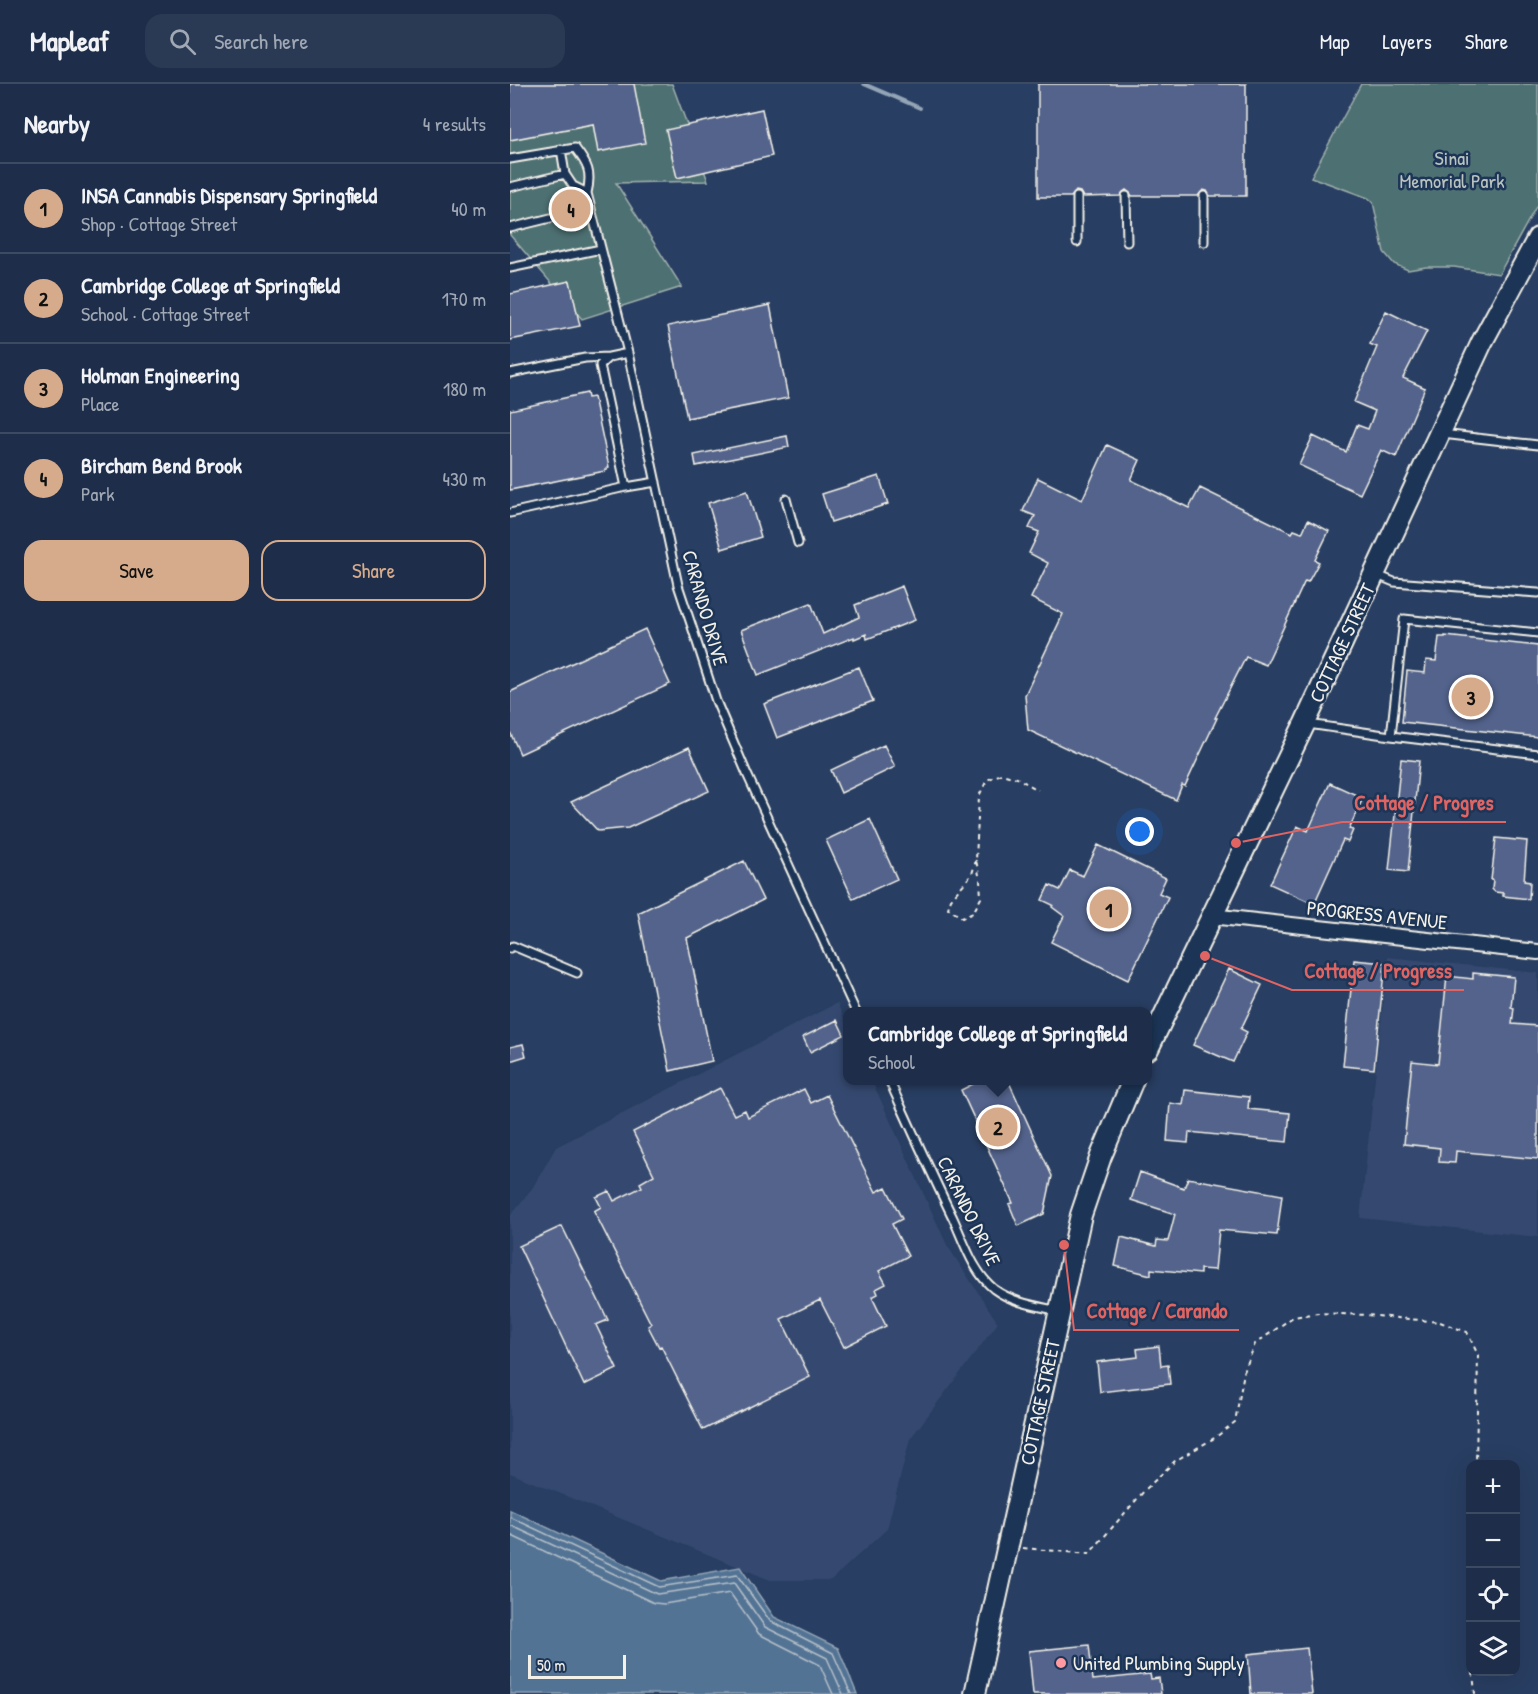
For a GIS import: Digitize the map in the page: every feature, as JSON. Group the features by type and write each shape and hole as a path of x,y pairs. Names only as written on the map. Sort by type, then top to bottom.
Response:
{"main road":[{"name":"COTTAGE STREET","path":"1152,1041 1305,723 1482,342 1538,238"},
{"name":"COTTAGE STREET","path":"975,1694 1081,1215 1101,1156 1131,1085"}],"street":[{"name":"PROGRESS AVENUE","path":"1211,916 1538,952"}],"lane":[{"name":"CARANDO DRIVE","path":"561,149 575,148 591,179 587,193 628,353 678,585 717,701 769,823 854,1007"},
{"path":"510,159 561,149 565,174 573,186 587,193"},
{"path":"510,187 565,174"},
{"path":"1077,196 1077,242"},
{"path":"1126,196 1126,242"},
{"path":"1204,196 1204,242"},
{"path":"510,228 591,208"},
{"path":"510,268 601,249"},
{"path":"510,374 585,358 628,353"},
{"path":"609,357 600,365 626,487"},
{"path":"1439,434 1538,446"},
{"path":"510,513 656,482"},
{"path":"786,499 798,543"},
{"path":"1374,574 1394,582 1538,593"},
{"path":"1391,736 1404,619 1538,633"},
{"path":"1305,723 1538,754"},
{"path":"510,948 513,946 578,973"},
{"name":"CARANDO DRIVE","path":"891,1085 944,1201 981,1275 993,1288 1008,1297 1024,1304 1060,1311"}],"path":[{"path":"976,860 981,898 973,913 962,918 948,908 951,899 972,874 976,860 980,796 987,780 1001,774 1017,778 1038,790"},
{"path":"1008,1546 1089,1554 1145,1490 1175,1461 1216,1437 1235,1422 1244,1372 1255,1344 1293,1317 1318,1313 1367,1315 1440,1322 1467,1332 1478,1355 1476,1460"},
{"path":"1473,1676 1475,1694"}],"shaded area":[{"path":"1388,957 1538,973 1538,1237 1360,1218"},
{"path":"837,1003 843,1017 843,1085 874,1085 947,1245 998,1323 910,1439 887,1529 831,1580 770,1580 510,1473 510,1216 533,1187 556,1147"}],"green space":[{"path":"510,84 672,84 708,181 616,183 682,287 582,319 510,235"},
{"name":"Sinai Memorial Park","path":"1361,84 1538,84 1538,203 1499,274 1454,267 1426,267 1408,270 1394,264 1384,252 1373,202 1368,198 1311,177"}],"water":[{"path":"510,1510 661,1581 740,1567 774,1617 838,1648 857,1694 510,1694"}],"building":[{"path":"510,84 634,84 645,143 598,152 593,124 510,140"},
{"path":"1038,84 1246,84 1246,196 1210,196 1207,191 1203,190 1198,196 1132,196 1126,190 1120,196 1083,197 1080,192 1076,191 1071,197 1038,197"},
{"path":"762,109 772,156 677,178 666,130"},
{"path":"570,281 580,326 510,340 510,294"},
{"path":"770,305 788,398 687,418 668,326"},
{"path":"1386,311 1427,331 1403,378 1425,388 1396,457 1381,450 1360,494 1299,465 1313,436 1346,452 1357,425 1368,429 1375,411 1354,402 1377,347 1370,344"},
{"path":"587,393 588,398 594,397 609,467 605,471 510,490 510,410"},
{"path":"787,436 789,447 696,466 694,455"},
{"path":"1107,445 1140,460 1131,480 1189,508 1200,488 1292,533 1294,530 1302,533 1308,520 1329,531 1315,560 1319,562 1308,582 1305,581 1266,665 1246,657 1215,718 1217,718 1185,786 1182,785 1176,800 1028,730 1025,695 1063,614 1031,598 1048,563 1029,553 1039,532 1029,528 1035,516 1023,511 1038,478 1082,500"},
{"path":"879,476 888,504 831,522 822,494"},
{"path":"747,491 761,537 722,549 708,503"},
{"path":"902,586 915,620 867,639 866,634 854,639 854,637 758,675 741,630 811,603 823,634 859,617 855,605"},
{"path":"645,629 670,684 520,754 510,732 510,692"},
{"path":"1439,637 1538,646 1538,737 1402,722 1407,671 1425,673 1426,660 1436,661"},
{"path":"859,667 873,701 777,738 764,704"},
{"path":"884,745 895,767 841,793 831,770"},
{"path":"689,747 709,791 628,828 598,831 571,802"},
{"path":"1401,759 1419,761 1408,872 1389,870"},
{"path":"1330,783 1363,798 1349,829 1353,830 1348,842 1343,840 1314,904 1270,884 1297,826 1308,831"},
{"path":"870,819 897,879 853,899 826,840"},
{"path":"1496,838 1527,841 1524,881 1530,882 1529,899 1503,896 1503,893 1492,889"},
{"path":"1098,845 1166,878 1159,893 1168,897 1128,980 1051,942 1064,916 1052,907 1053,905 1042,900 1049,885 1060,890 1070,870 1083,876"},
{"path":"744,861 763,900 687,938 712,1061 670,1071 638,913"},
{"path":"1354,960 1385,963 1374,1069 1343,1066"},
{"path":"1229,969 1262,985 1241,1029 1247,1032 1233,1062 1193,1045"},
{"path":"1473,973 1514,977 1512,1024 1538,1026 1538,1159 1456,1151 1455,1163 1439,1162 1440,1148 1404,1144 1412,1061 1438,1064 1447,976 1473,979"},
{"path":"837,1020 843,1033 843,1036 810,1052 803,1037"},
{"path":"523,1044 526,1056 510,1061 510,1047"},
{"path":"971,1085 1010,1085 1052,1176 1044,1214 1018,1226 1009,1204 1013,1203 961,1090"},
{"path":"720,1088 734,1115 745,1110 748,1117 804,1089 811,1103 827,1095 876,1192 886,1187 902,1219 892,1224 908,1256 879,1271 886,1284 876,1289 878,1294 872,1297 886,1326 844,1347 820,1300 781,1319 810,1377 703,1430 661,1346 659,1347 648,1326 651,1324 594,1211 601,1207 596,1197 609,1191 614,1201 642,1187 640,1183 654,1175 633,1132"},
{"path":"1185,1090 1249,1097 1248,1109 1290,1113 1287,1142 1189,1132 1188,1143 1167,1141 1170,1103 1183,1105"},
{"path":"1140,1172 1184,1188 1188,1178 1282,1195 1277,1235 1219,1230 1215,1270 1200,1269 1200,1274 1151,1269 1151,1275 1115,1266 1121,1237 1156,1246 1157,1240 1168,1241 1175,1214 1131,1200"},
{"path":"562,1226 608,1320 596,1325 617,1369 584,1385 519,1246"},
{"path":"1159,1346 1161,1366 1168,1365 1170,1384 1100,1392 1097,1362 1138,1357 1137,1349"},
{"name":"United Plumbing Supply","path":"1089,1645 1093,1680 1150,1674 1151,1679 1159,1678 1161,1694 1033,1694 1029,1651"},
{"path":"1307,1648 1312,1694 1251,1694 1248,1654"}],"waterway":[{"path":"864,84 920,108"}],"place":[{"name":"Bircham Bend Brook","path":"571,209"},
{"name":"Holman Engineering","path":"1471,697"},
{"name":"Cottage / Progres","path":"1236,843"},
{"name":"INSA Cannabis Dispensary Springfield","path":"1109,909"},
{"name":"Cottage / Progress","path":"1205,956"},
{"name":"Cambridge College at Springfield","path":"998,1127"},
{"name":"Cottage / Carando","path":"1064,1245"},
{"name":"United Plumbing Supply","path":"1061,1663"}]}
